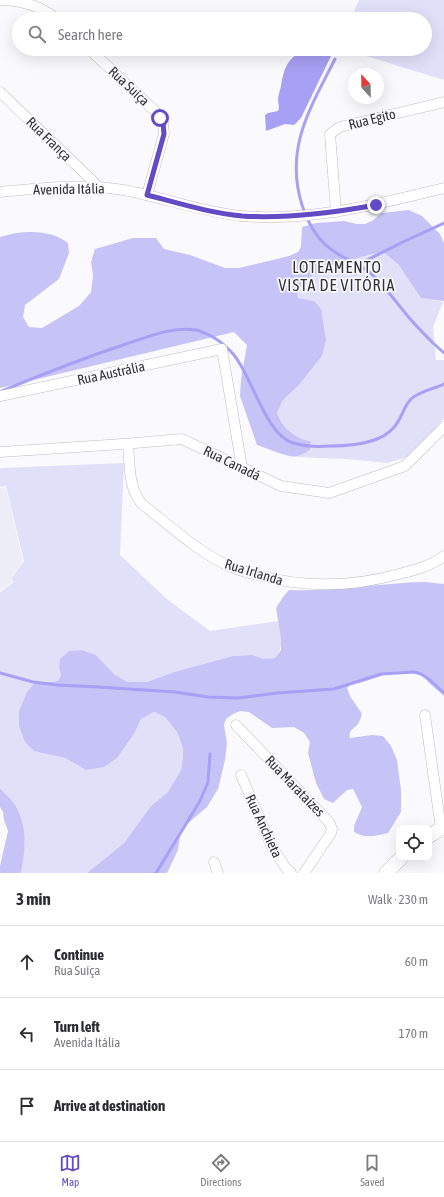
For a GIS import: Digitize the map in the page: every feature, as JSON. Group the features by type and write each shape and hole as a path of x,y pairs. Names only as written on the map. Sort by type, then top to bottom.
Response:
{"street":[{"path":"2,0 38,7 46,12"},
{"name":"Rua Suíça","path":"96,56 154,110 163,123 164,134 147,195"},
{"name":"Rua França","path":"0,92 98,186"},
{"name":"Rua Egito","path":"336,212 330,134 340,127 444,102"},
{"name":"Avenida Itália","path":"0,192 54,187 98,186 125,190 201,208 243,216 274,216 336,212 376,205 444,188"},
{"name":"Rua Austrália","path":"0,396 222,349 242,468"},
{"name":"Rua Canadá","path":"0,452 182,439 281,486 329,493 405,466 444,427"},
{"name":"Rua Irlanda","path":"128,444 132,489 136,497 142,504 212,558 230,567 276,580 299,584 326,585 380,579 431,564 444,556"},
{"path":"425,716 438,830"},
{"name":"Rua Marataízes","path":"236,725 330,822 332,829 331,833 304,873"},
{"name":"Rua Anchieta","path":"241,776 272,847 287,872"},
{"path":"386,873 398,861"},
{"path":"214,862 218,873"}],"shaded area":[{"path":"359,0 444,0 444,80 366,56 432,56 432,12 354,12"},
{"path":"295,56 331,56 301,118 294,125 285,124 266,131 265,115 278,111 278,96 284,73 289,62"},
{"path":"409,210 422,216 440,234 444,243 444,301 421,298 398,264 383,252 328,268 308,278 299,289 298,298 314,301 321,309 326,340 322,356 299,385 283,400 277,413 283,424 290,432 311,442 310,450 301,455 294,457 257,445 240,396 241,379 247,345 234,332 0,388 0,237 17,233 36,232 53,235 68,243 69,253 59,279 25,305 23,317 29,327 42,328 79,306 91,292 93,276 91,262 95,249 133,238 156,238 164,249 190,255 225,268 239,268 289,256 298,252 301,247 302,227 316,223 344,221 365,224 372,221 382,213"},
{"path":"383,252 398,264 421,297 443,302 433,327 436,360 444,360 444,418 411,456 387,463 346,459 297,457 310,450 311,443 295,436 290,432 283,424 277,413 283,400 299,385 322,356 314,301 298,298 299,287 307,279 317,273 352,260"},
{"path":"124,463 120,555 168,600 210,631 278,621 281,640 280,649 275,658 264,659 252,655 233,656 174,672 147,682 126,682 114,674 96,655 82,650 69,651 60,659 59,667 61,675 58,681 34,684 51,754 65,758 86,770 117,758 134,734 141,719 154,712 165,717 177,732 183,748 181,770 168,792 151,806 124,843 87,873 21,873 25,842 13,801 0,788 0,592 14,582 11,579 24,561 6,486 0,487 0,468"},
{"path":"6,487 23,561 10,580 13,582 0,590 0,488"},
{"path":"425,582 444,584 444,696 423,676 408,671 390,673 359,683 353,682 347,688 350,696 362,714 358,724 351,731 350,738 372,735 383,736 391,746 397,760 401,790 401,812 388,833 374,836 362,836 354,832 354,826 362,807 353,789 347,790 333,803 324,799 316,783 308,753 310,742 304,733 294,727 272,728 249,712 240,711 226,719 224,725 227,743 225,760 218,789 207,807 186,825 180,836 178,850 167,873 87,873 124,843 151,806 168,792 181,770 183,748 177,732 165,717 154,712 141,719 134,734 117,758 104,767 86,770 65,758 34,751 25,742 19,726 19,711 27,692 34,684 58,681 61,675 59,667 60,659 69,651 82,650 96,655 114,674 127,682 147,682 174,672 233,656 252,655 264,659 275,658 281,650 281,639 276,608 289,590 340,589"},
{"path":"0,788 13,802 21,819 25,845 21,873 0,873 0,866 8,831 3,812 0,807"}],"waterway":[{"path":"335,59 309,111 298,146 296,165 297,184 304,211 322,242 332,250 373,275 383,285 409,318 444,353"},
{"path":"357,265 444,223"},
{"path":"2,391 48,372 152,335 178,330 196,330 213,337 234,355 241,365 267,417 283,438 293,443 306,446 341,446 365,443 387,434 395,426 411,399 422,392 444,384"},
{"path":"0,673 33,682 57,685 175,692 208,697 238,698 277,693 334,689 381,674 414,672 421,674 430,680 444,693"},
{"path":"156,873 200,801 208,782 210,754"}],"district":[{"name":"LOTEAMENTO VISTA DE VITÓRIA","path":"337,276"}],"route":[{"path":"160,118 163,123 164,134 147,195 228,214 243,216 274,216 336,212 376,205"}]}
